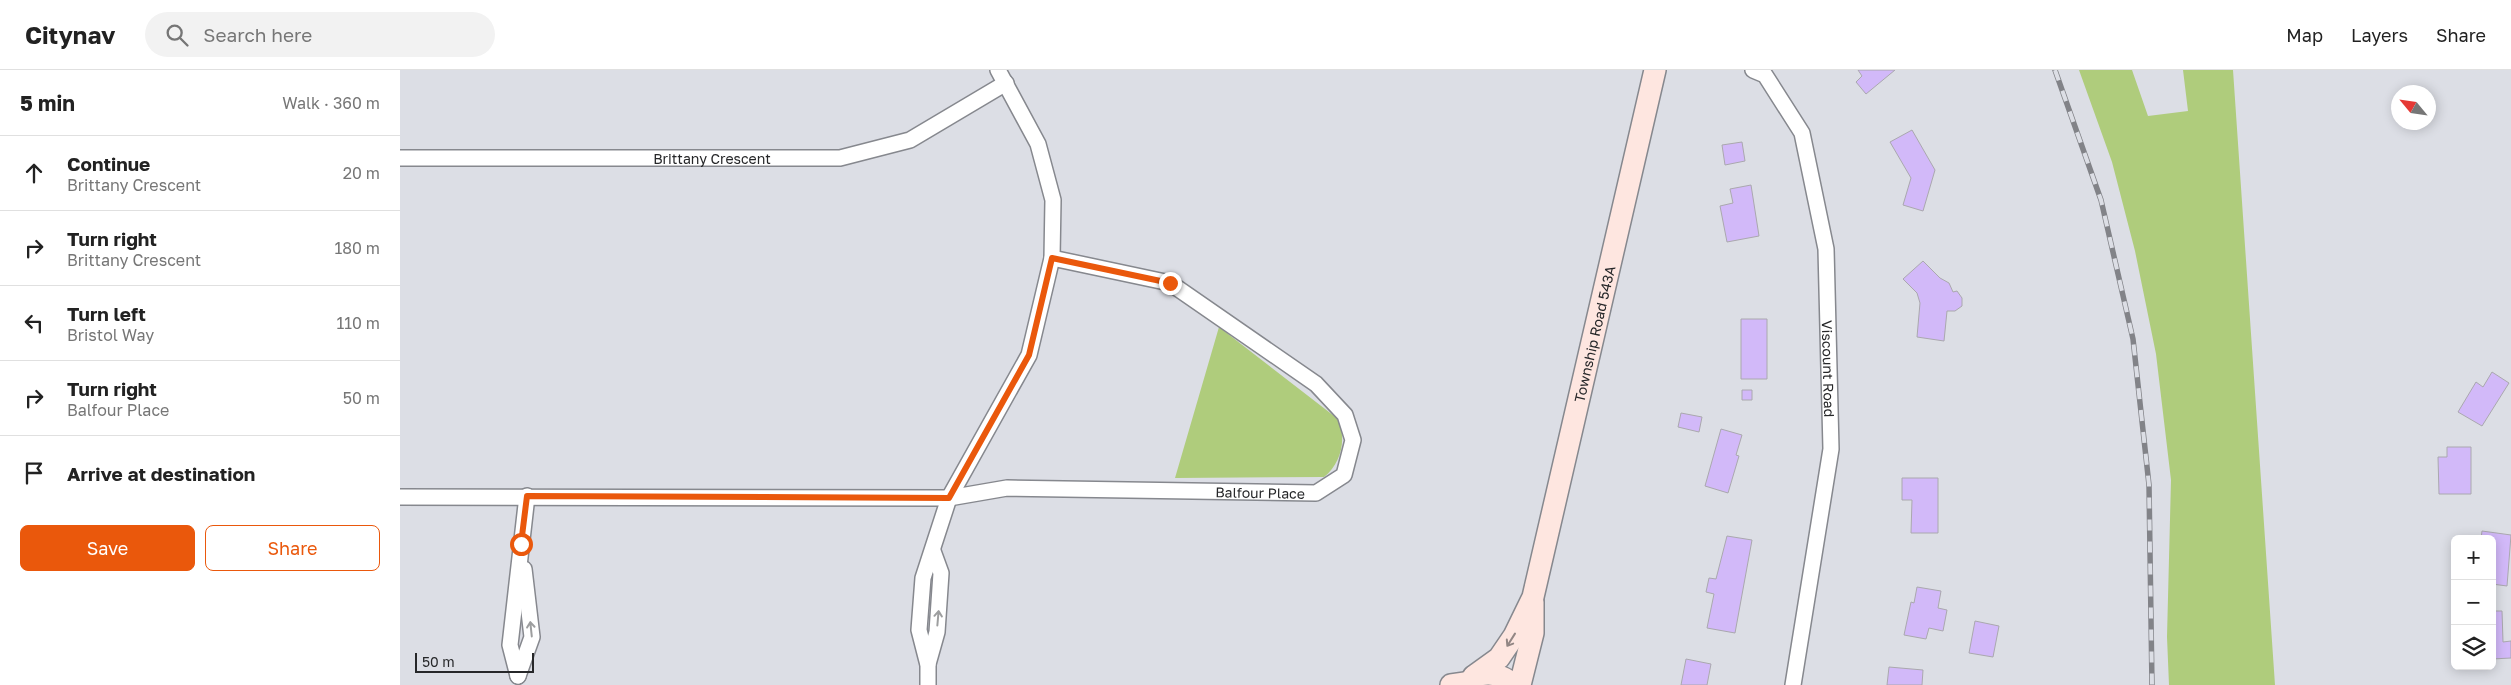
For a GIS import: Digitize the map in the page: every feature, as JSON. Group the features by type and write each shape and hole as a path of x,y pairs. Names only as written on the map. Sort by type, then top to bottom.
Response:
{"main road":[{"name":"Township Road 543A","path":"1463,682 1499,658 1514,636 1533,597 1655,70"},
{"name":"Township Road 543A","path":"1520,685 1533,633 1533,597"},
{"path":"1463,682 1495,674 1505,678 1514,685"}],"street":[{"name":"Viscount Road","path":"1753,70 1765,75 1802,133 1826,249 1831,449 1793,685"},
{"name":"Brittany Crescent","path":"400,158 840,158 910,140 1002,76"},
{"path":"928,685 928,666 936,632 941,573 933,551 949,498 1029,355 1052,258 1053,200 1038,144 1002,76"},
{"name":"Balfour Place","path":"949,498 1008,488 1316,493 1344,475 1354,440 1345,415 1316,384 1170,283 1052,258"},
{"path":"518,680 510,645 527,496"},
{"path":"400,497 949,498"},
{"path":"518,680 532,637 521,544"}],"green space":[{"path":"2079,70 2132,70 2148,116 2188,111 2183,70 2233,70 2275,685 2169,685 2167,637 2171,480 2156,354 2135,251 2112,162"},
{"path":"1219,327 1338,419 1342,435 1341,451 1335,465 1324,477 1175,478"}],"building":[{"path":"1858,70 1895,70 1866,94 1856,82 1862,76"},
{"path":"1912,130 1935,170 1923,211 1903,205 1911,178 1890,142"},
{"path":"1742,142 1745,161 1725,165 1722,145"},
{"path":"1751,185 1759,236 1727,242 1720,206 1733,203 1730,189"},
{"path":"1923,261 1940,278 1949,283 1953,292 1957,291 1962,298 1962,306 1955,311 1947,311 1944,341 1917,337 1920,303 1917,293 1903,279"},
{"path":"1741,319 1767,319 1767,379 1741,379"},
{"path":"2492,372 2509,383 2482,426 2458,412 2476,382 2483,387"},
{"path":"1742,390 1752,390 1752,400 1742,400"},
{"path":"1681,413 1702,417 1699,432 1678,427"},
{"path":"1721,429 1742,435 1736,455 1739,456 1728,493 1705,486"},
{"path":"2447,447 2471,447 2471,494 2439,494 2438,457 2447,457"},
{"path":"1902,478 1938,478 1938,533 1911,533 1912,500 1902,500"},
{"path":"2482,531 2511,535 2507,586 2496,585 2496,535 2482,535"},
{"path":"1727,536 1752,540 1735,633 1707,628 1714,594 1706,592 1709,578 1716,579"},
{"path":"1917,587 1941,591 1938,608 1947,610 1943,631 1929,628 1926,639 1904,635 1911,602 1914,603"},
{"path":"2496,611 2502,611 2503,642 2511,641 2511,658 2496,659"},
{"path":"1975,621 1999,626 1993,657 1969,653"},
{"path":"1686,659 1711,664 1707,685 1681,685"},
{"path":"1889,667 1923,670 1922,685 1887,685"}],"railway":[{"path":"2055,70 2101,200 2133,339 2149,485 2152,685"}],"route":[{"path":"521,544 527,496 949,498 1029,355 1052,258 1170,283"}]}
